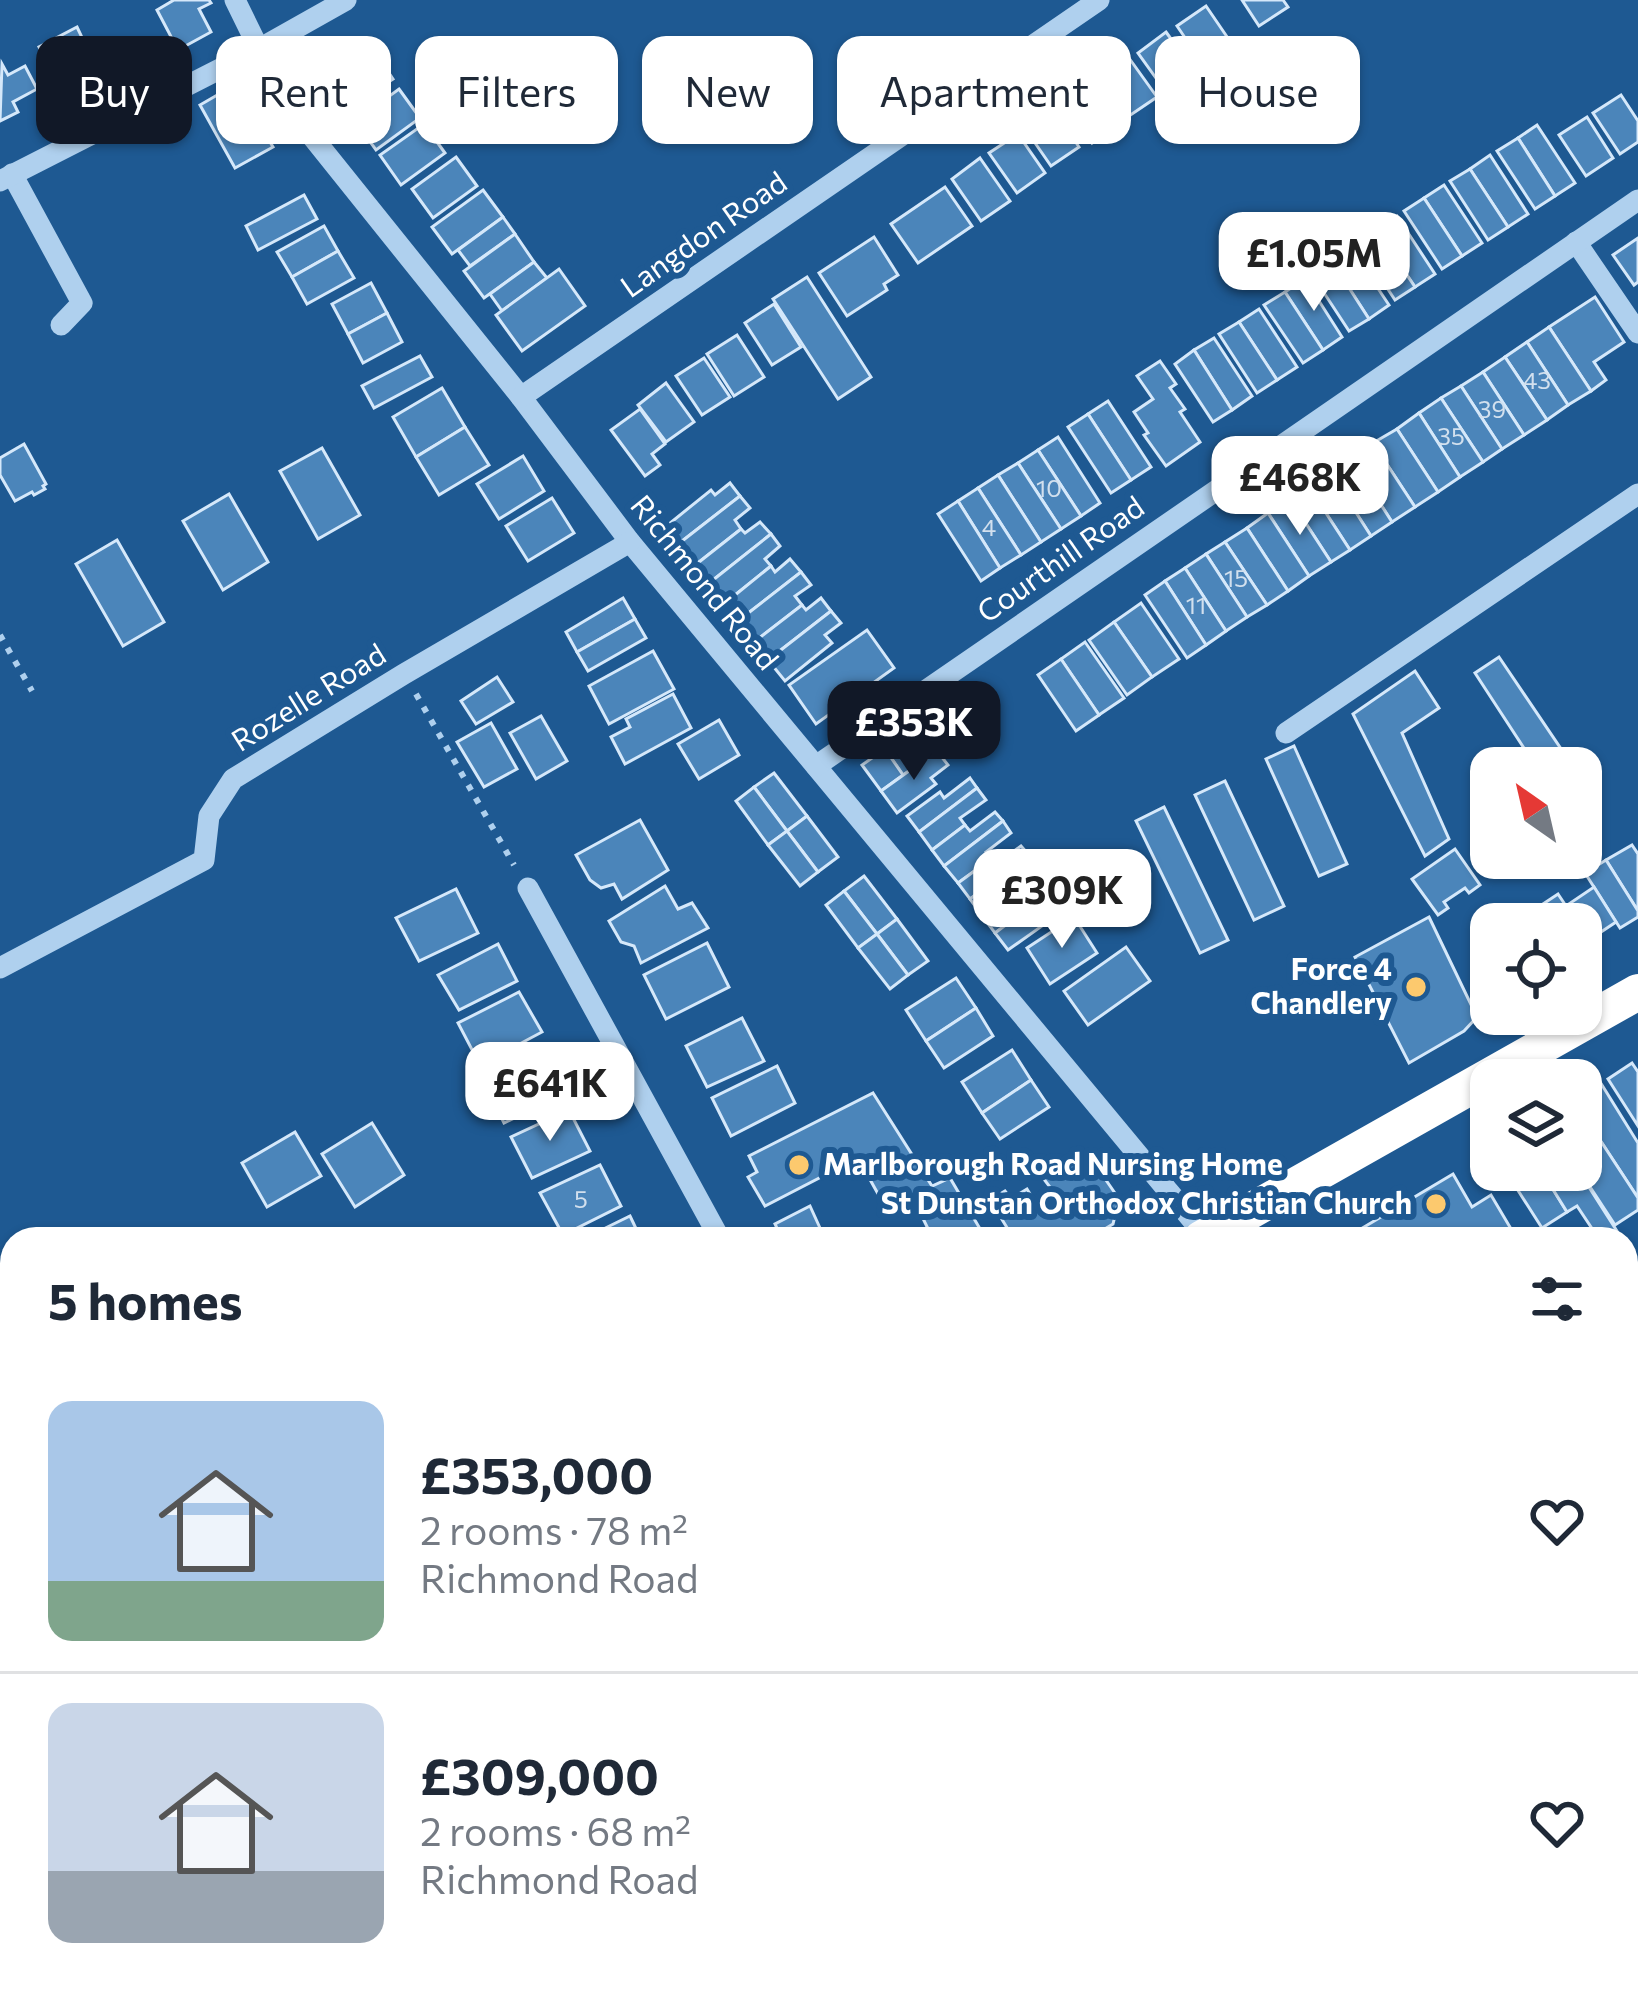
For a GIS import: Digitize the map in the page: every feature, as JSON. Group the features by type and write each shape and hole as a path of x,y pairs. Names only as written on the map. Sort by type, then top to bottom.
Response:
{"highway":[{"path":"1224,1227 1638,992"}],"street":[{"name":"Richmond Road","path":"236,0 253,36"},
{"path":"282,36 346,0"},
{"name":"Langdon Road","path":"521,398 1099,0"},
{"path":"61,325 82,303 6,178 216,71"},
{"name":"Richmond Road","path":"318,144 630,542 1196,1227"},
{"name":"Courthill Road","path":"816,766 1638,200"},
{"path":"1576,242 1638,333"},
{"path":"1286,733 1638,494"},
{"name":"Rozelle Road","path":"0,968 205,860 209,816 233,779 630,542"},
{"path":"528,889 713,1227"}],"path":[{"path":"0,634 32,691"},
{"path":"404,674 528,889"}],"building":[{"path":"174,0 209,0 199,9 211,32 192,42 192,36 171,36 157,10"},
{"path":"1242,0 1283,0 1288,7 1259,26"},
{"path":"1206,6 1226,36 1184,36 1177,26"},
{"path":"77,27 81,36 60,36"},
{"path":"1155,40 1155,77 1138,53"},
{"path":"1131,61 1155,94 1131,115"},
{"path":"2,64 8,75 25,66 36,90 13,102 18,112 0,121"},
{"path":"399,89 415,111 415,122 391,139 391,95"},
{"path":"1621,95 1638,121 1638,142 1620,154 1593,113"},
{"path":"216,96 216,134 200,105"},
{"path":"1587,117 1613,158 1586,176 1559,135"},
{"path":"1537,125 1575,183 1555,196 1518,138"},
{"path":"415,130 415,144 438,144 445,153 401,185 380,155"},
{"path":"1518,138 1555,196 1535,209 1497,151"},
{"path":"222,144 271,144 273,147 235,168"},
{"path":"1003,144 1025,144 1045,173 1017,193 989,153"},
{"path":"1036,144 1077,144 1079,147 1051,166"},
{"path":"1490,155 1528,214 1508,227 1470,169"},
{"path":"456,157 477,186 433,218 412,189"},
{"path":"980,158 1010,201 981,221 952,179"},
{"path":"1470,169 1508,227 1488,240 1450,181"},
{"path":"1444,185 1482,243 1462,256 1424,198"},
{"path":"945,187 972,226 918,263 891,224"},
{"path":"483,190 503,217 452,254 432,227"},
{"path":"304,195 317,219 258,250 246,226"},
{"path":"1424,198 1462,256 1442,269 1404,211"},
{"path":"1397,216 1435,274 1415,287 1376,229"},
{"path":"503,217 515,234 470,266 458,250"},
{"path":"324,226 338,251 292,277 277,252"},
{"path":"1376,229 1415,287 1395,300 1357,242"},
{"path":"515,234 534,262 484,298 464,271"},
{"path":"874,237 898,275 884,284 887,290 847,316 819,273"},
{"path":"1638,238 1638,282 1634,285 1613,255"},
{"path":"1351,248 1389,305 1369,319 1331,260"},
{"path":"338,251 354,278 307,304 292,277"},
{"path":"1331,260 1369,319 1349,331 1311,273"},
{"path":"534,262 547,278 502,311 490,294"},
{"path":"559,269 585,306 522,351 496,315"},
{"path":"807,277 871,377 838,399 773,299"},
{"path":"1305,279 1342,337 1323,350 1285,292"},
{"path":"371,283 387,313 348,334 332,304"},
{"path":"1285,292 1323,350 1303,363 1264,305"},
{"path":"1595,297 1624,342 1594,362 1606,380 1591,391 1549,327"},
{"path":"774,304 801,347 772,365 745,323"},
{"path":"1259,309 1297,367 1277,380 1239,322"},
{"path":"387,313 402,342 363,363 348,334"},
{"path":"1239,322 1277,380 1257,393 1219,334"},
{"path":"1549,327 1591,391 1568,405 1527,342"},
{"path":"737,335 764,377 734,396 707,354"},
{"path":"1214,338 1252,396 1232,410 1194,350"},
{"path":"1527,342 1568,405 1547,420 1505,357"},
{"path":"1194,350 1232,410 1213,422 1175,364"},
{"path":"420,356 432,377 374,408 362,386"},
{"path":"1505,357 1547,420 1524,435 1483,372"},
{"path":"704,358 730,397 702,415 676,376"},
{"path":"1160,361 1176,384 1170,388 1185,409 1180,412 1200,442 1166,466 1134,412 1153,399 1137,376"},
{"path":"1483,372 1524,435 1502,449 1461,386"},
{"path":"666,383 694,422 666,442 638,405"},
{"path":"1461,386 1502,449 1483,462 1441,398"},
{"path":"442,388 465,427 416,457 393,417"},
{"path":"1441,398 1483,462 1460,477 1419,413"},
{"path":"1108,401 1151,467 1131,480 1088,414"},
{"path":"640,409 665,444 652,454 660,465 645,476 611,430"},
{"path":"1419,413 1460,477 1438,492 1397,429"},
{"path":"1088,414 1131,480 1111,493 1068,427"},
{"path":"465,427 489,465 439,495 416,457"},
{"path":"1397,429 1438,492 1415,507 1373,443"},
{"path":"1058,437 1100,503 1081,516 1038,450"},
{"path":"1373,443 1415,507 1392,522 1351,458"},
{"path":"24,444 46,484 45,489 15,501 0,475 0,458"},
{"path":"322,448 360,515 318,539 280,471"},
{"path":"1038,450 1081,516 1061,529 1018,463"},
{"path":"523,456 544,491 499,519 477,484"},
{"path":"1351,458 1392,522 1371,536 1330,472"},
{"path":"1018,463 1061,529 1041,542 998,475"},
{"path":"1330,472 1371,536 1350,550 1309,487"},
{"path":"998,475 1041,542 1021,555 978,488"},
{"path":"730,483 740,496 677,545 664,528 711,490 715,495"},
{"path":"1309,487 1350,550 1331,562 1290,499"},
{"path":"978,488 1021,555 1000,568 958,501"},
{"path":"229,494 268,562 223,590 183,521"},
{"path":"740,496 750,508 735,520 741,529 694,566 677,545"},
{"path":"552,498 574,533 528,561 506,526"},
{"path":"1290,499 1331,562 1309,576 1268,513"},
{"path":"958,501 1000,568 981,581 938,514"},
{"path":"1268,513 1309,576 1288,591 1247,528"},
{"path":"760,522 771,534 708,584 694,566 741,529 745,533"},
{"path":"1247,528 1288,591 1267,605 1225,542"},
{"path":"771,534 780,546 765,559 771,566 724,604 708,584"},
{"path":"117,540 164,622 123,646 76,564"},
{"path":"1225,542 1267,605 1247,617 1206,554"},
{"path":"1206,554 1247,617 1226,631 1185,568"},
{"path":"790,559 801,572 738,621 724,604 771,566 775,572"},
{"path":"1185,568 1226,631 1206,645 1165,581"},
{"path":"801,572 811,585 795,596 802,605 754,642 738,621"},
{"path":"1165,581 1206,645 1187,658 1145,595"},
{"path":"623,598 635,619 577,652 566,632"},
{"path":"821,598 831,611 768,660 754,642 802,605 806,610"},
{"path":"1141,603 1179,659 1152,677 1114,622"},
{"path":"831,611 841,623 825,635 832,643 785,681 768,660"},
{"path":"635,619 646,638 588,671 577,652"},
{"path":"1114,622 1152,677 1127,695 1089,640"},
{"path":"867,630 894,668 816,724 789,685"},
{"path":"1085,642 1124,698 1099,715 1061,659"},
{"path":"653,651 674,689 609,724 589,686"},
{"path":"1499,657 1560,747 1523,747 1475,673"},
{"path":"1061,659 1099,715 1076,731 1038,675"},
{"path":"1415,671 1439,708 1402,733 1449,839 1425,856 1353,714"},
{"path":"497,677 513,702 476,724 461,701"},
{"path":"673,694 691,728 625,764 611,737 630,727 626,719"},
{"path":"541,716 567,761 536,779 510,733"},
{"path":"719,720 739,755 699,779 678,744"},
{"path":"491,723 517,769 484,787 457,742"},
{"path":"910,730 929,757 903,775 885,749"},
{"path":"1294,746 1347,864 1319,876 1266,759"},
{"path":"885,749 903,775 881,791 862,765"},
{"path":"937,751 948,765 931,778 936,784 897,813 881,791"},
{"path":"774,773 807,816 787,831 754,787"},
{"path":"970,778 977,788 919,832 907,816 940,792 944,798"},
{"path":"1225,781 1284,906 1254,920 1195,795"},
{"path":"754,787 787,831 768,845 736,801"},
{"path":"977,788 986,800 960,818 965,825 932,850 919,832"},
{"path":"1164,807 1228,940 1200,953 1136,821"},
{"path":"995,812 1003,821 944,866 932,850 965,825 970,831"},
{"path":"807,816 838,857 818,872 787,831"},
{"path":"640,820 668,870 622,899 614,884 601,888 590,880 576,855"},
{"path":"1003,821 1011,833 986,852 991,859 958,883 944,866"},
{"path":"787,831 818,872 800,886 768,845"},
{"path":"1632,845 1638,854 1638,911 1606,860"},
{"path":"1021,846 1029,855 970,899 958,883 991,859 995,865"},
{"path":"1455,849 1470,871 1470,879 1480,885 1469,893 1465,888 1444,902 1448,908 1438,915 1412,879"},
{"path":"1029,855 1037,867 1011,885 1016,892 983,917 970,899"},
{"path":"1606,860 1638,911 1638,917 1620,928 1589,879 1602,879"},
{"path":"864,876 897,919 877,934 844,891"},
{"path":"1047,879 1054,889 995,933 983,917 1016,892 1021,899"},
{"path":"665,886 678,909 692,903 708,928 641,963 634,946 621,942 609,921"},
{"path":"1594,887 1616,922 1602,931 1602,903 1570,903"},
{"path":"456,889 478,933 419,961 396,918"},
{"path":"1054,889 1062,900 1037,919 1042,926 1008,950 995,933"},
{"path":"844,891 877,934 858,948 826,905"},
{"path":"1074,917 1097,953 1050,984 1027,948"},
{"name":"Force 4 Chandlery","path":"1429,917 1470,1002 1470,1025 1409,1063 1355,957"},
{"path":"897,919 928,961 908,975 877,934"},
{"path":"877,934 908,975 890,989 858,948"},
{"path":"707,943 729,987 666,1019 644,975"},
{"path":"498,944 517,981 459,1010 438,975"},
{"path":"1126,947 1150,981 1088,1025 1064,991"},
{"path":"956,978 976,1008 926,1041 906,1010"},
{"path":"519,992 542,1032 480,1065 458,1023"},
{"path":"976,1008 993,1036 944,1068 926,1041"},
{"path":"742,1018 764,1061 707,1087 686,1046"},
{"path":"550,1048 573,1090 504,1123 482,1079"},
{"path":"1012,1050 1031,1080 982,1113 962,1082"},
{"path":"1632,1063 1638,1072 1638,1126 1608,1079"},
{"path":"777,1066 795,1103 731,1136 712,1098"},
{"path":"1031,1080 1049,1107 1000,1139 982,1113"},
{"path":"1602,1085 1638,1143 1638,1198 1602,1143"},
{"name":"Marlborough Road Nursing Home","path":"873,1093 932,1186 950,1178 979,1227 927,1227 913,1198 887,1210 858,1158 765,1206 748,1177 757,1172 749,1156"},
{"path":"569,1110 590,1151 532,1178 511,1137"},
{"path":"372,1123 404,1175 355,1207 322,1154"},
{"path":"295,1132 321,1176 267,1207 242,1163"},
{"path":"1602,1143 1638,1198 1638,1210 1615,1225 1593,1191 1602,1191"},
{"path":"1072,1154 1087,1178 1099,1170 1119,1199 1113,1224 1007,1227 990,1200 1005,1191 1011,1199 1027,1189 1040,1210 1059,1199 1040,1174"},
{"path":"600,1165 621,1206 579,1227 559,1227 540,1193"},
{"name":"St Dunstan Orthodox Christian Church","path":"1453,1174 1472,1207 1491,1195 1510,1227 1364,1227"},
{"path":"1518,1191 1554,1191 1567,1212 1544,1227"},
{"path":"1554,1191 1591,1191 1614,1227 1591,1227 1577,1206 1567,1212"},
{"path":"810,1206 820,1227 776,1227"},
{"path":"630,1216 635,1227 608,1227"}],"place":[{"name":"Force 4 Chandlery","path":"1416,987"},
{"name":"Marlborough Road Nursing Home","path":"799,1165"},
{"name":"St Dunstan Orthodox Christian Church","path":"1436,1204"}]}
